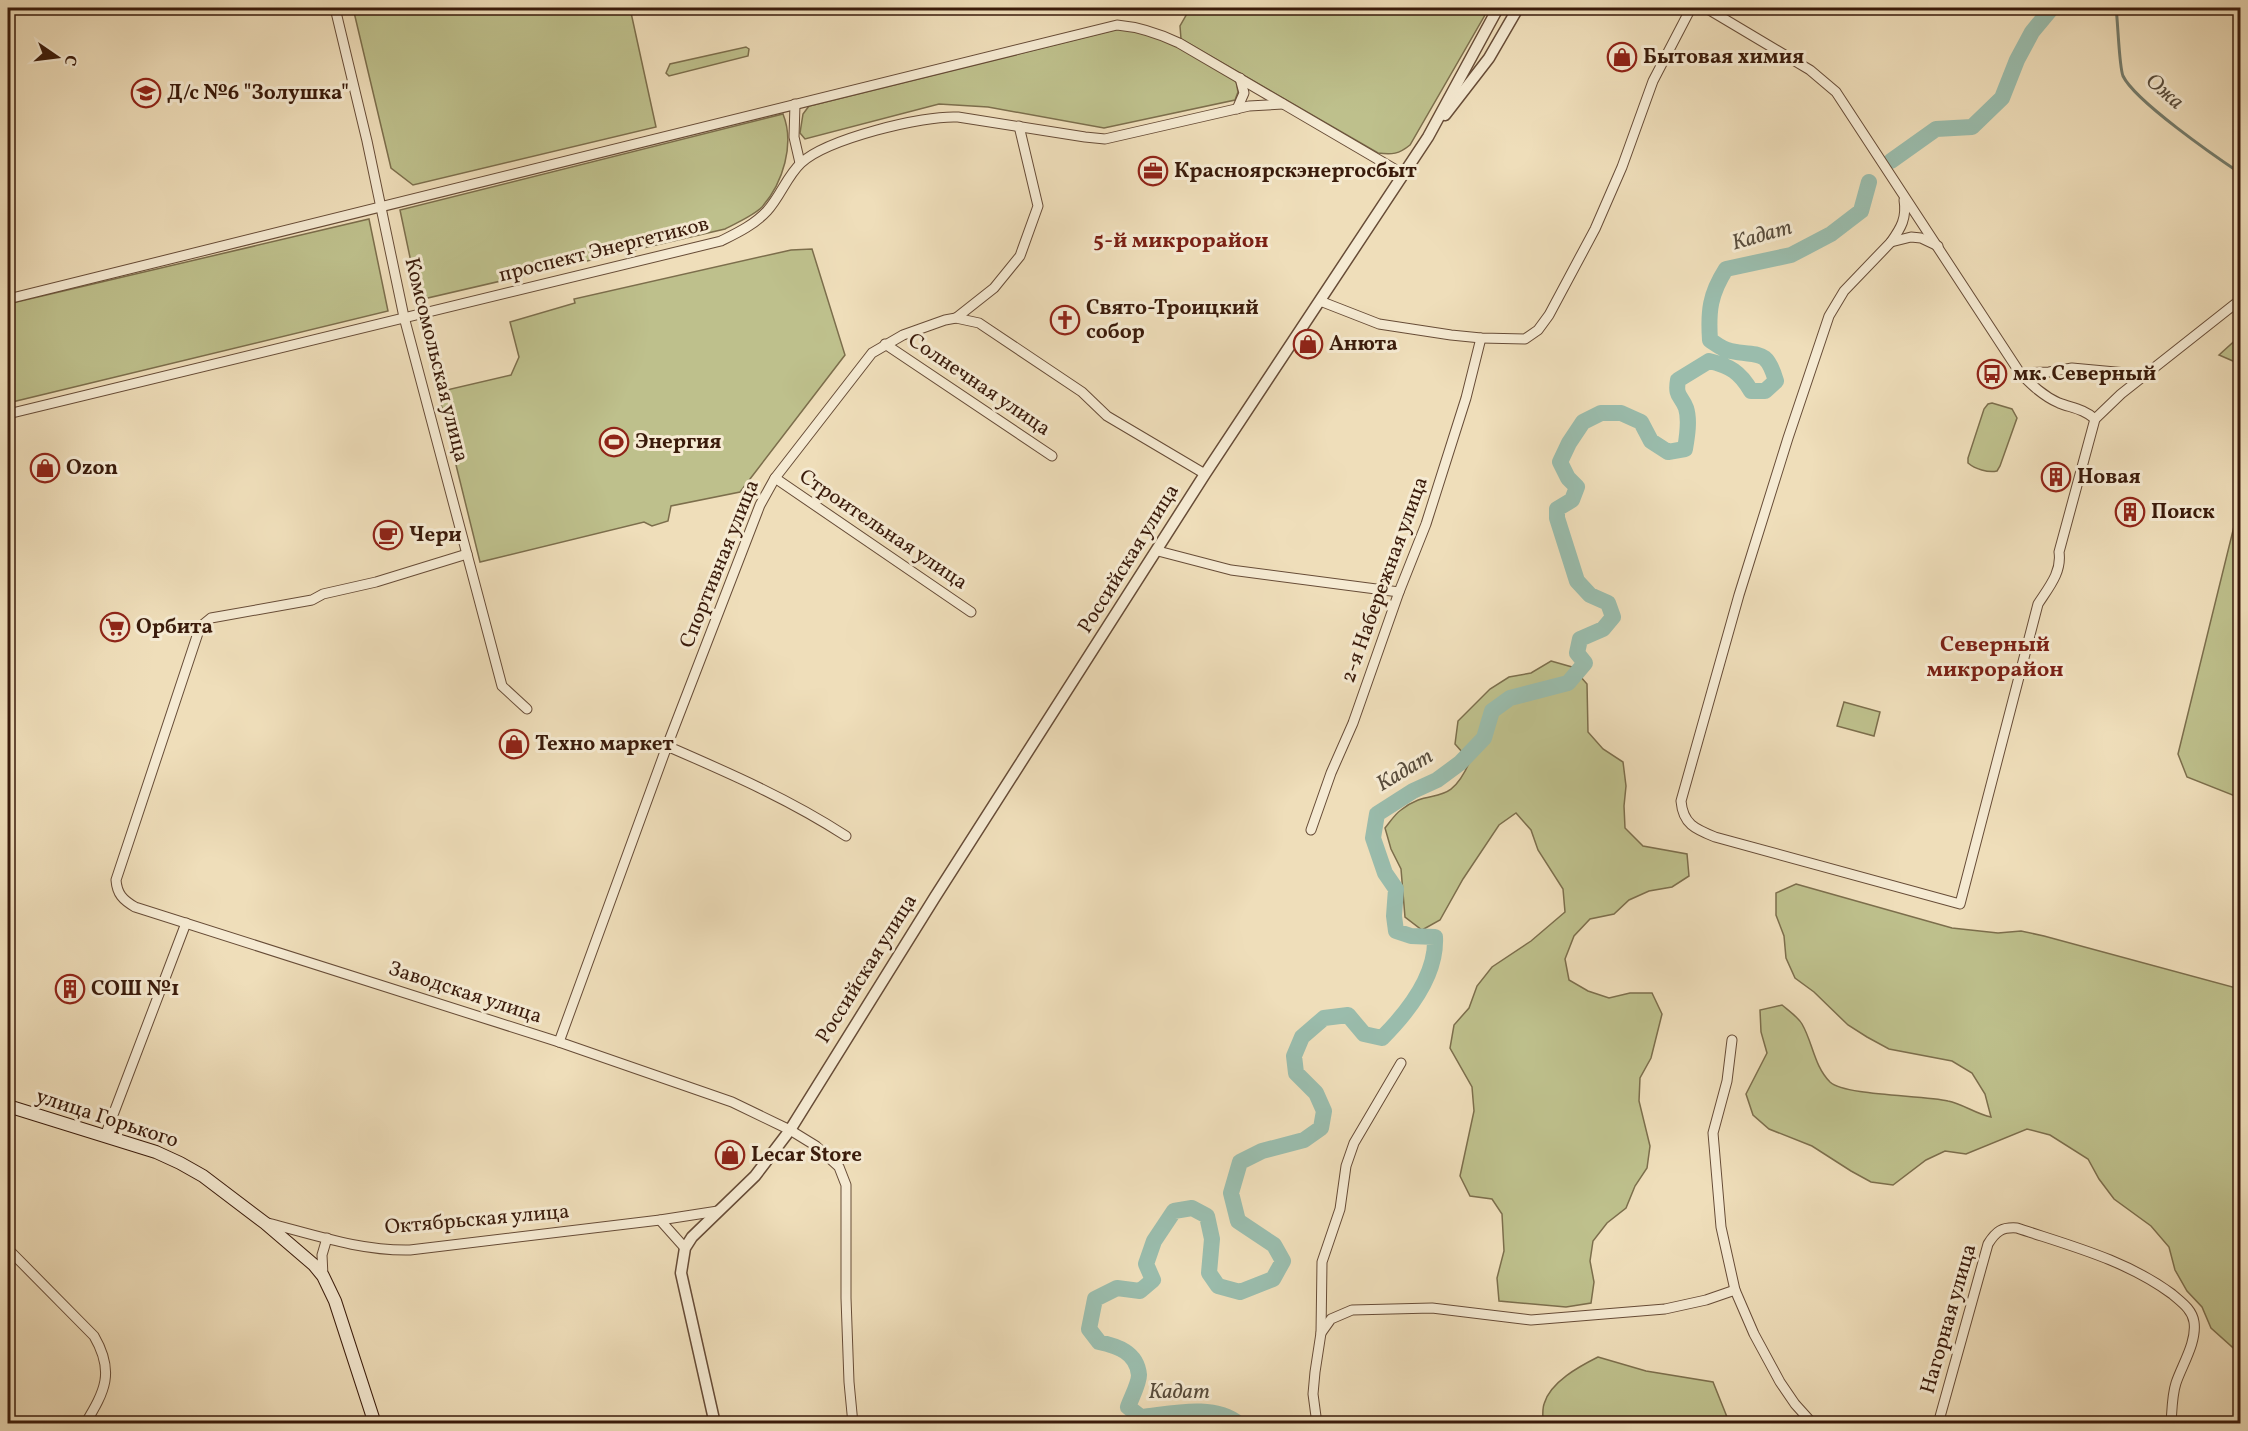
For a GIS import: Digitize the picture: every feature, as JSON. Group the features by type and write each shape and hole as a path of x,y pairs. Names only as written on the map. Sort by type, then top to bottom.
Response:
{"main road":[{"name":"улица Горького","path":"8,1106 156,1152 180,1163 203,1176 265,1223 314,1265 323,1276 335,1301 375,1424"}],"street":[{"name":"Комсомольская улица","path":"334,8 381,206 404,317 502,686 526,710"},
{"name":"Российская улица","path":"685,1248 692,1237 755,1176 790,1130 935,897 1158,551 1205,474 1428,137 1498,8"},
{"path":"1428,137 1489,58 1518,8"},
{"path":"1320,301 1379,324 1481,338 1525,339 1538,330 1549,315 1595,229 1622,167 1653,81 1691,8"},
{"path":"1706,8 1823,79 1836,92 2020,373 2040,393 2058,403 2086,411 2095,419"},
{"path":"8,298 1117,25 1139,27 1157,32 1179,43 1403,174"},
{"path":"1237,109 1244,93 1240,78"},
{"path":"795,104 794,137 801,163"},
{"name":"проспект Энергетиков","path":"8,414 721,241 748,226 767,211 801,163 826,147 852,138 942,116 980,119 1105,138 1249,106 1284,104"},
{"path":"956,318 994,288 1020,256 1038,206 1019,126"},
{"path":"1904,198 1906,209 1903,225 1891,242 1844,291 1829,316 1739,595 1681,801 1682,813 1687,821 1700,831 1715,837 1960,904 2038,604 2054,580 2061,563 2059,552 2095,419 2121,394 2241,300"},
{"path":"1891,242 1911,237 1921,238 1938,246"},
{"path":"956,318 979,323 1082,392 1107,416 1205,474"},
{"name":"Спортивная улица","path":"559,1042 667,746 760,505 775,478 872,353 903,335 956,318"},
{"name":"2-я Набережная улица","path":"1311,830 1330,773 1353,723 1399,592 1426,524 1452,446 1481,338"},
{"name":"Солнечная улица","path":"885,344 1052,456"},
{"path":"2020,373 2072,368 2148,375"},
{"name":"Строительная улица","path":"775,478 971,612"},
{"path":"1158,551 1231,570 1399,592"},
{"name":"Заводская улица","path":"466,554 376,582 323,594 312,600 211,618 200,627 116,880 120,895 125,902 135,907 559,1042 732,1102 790,1130"},
{"path":"667,746 806,810 846,836"},
{"path":"105,1136 186,923"},
{"path":"1732,1040 1726,1081 1713,1133 1721,1227 1735,1290 1754,1334 1780,1382 1813,1424"},
{"path":"1317,1424 1313,1394 1322,1333 1322,1262 1340,1209 1346,1166 1354,1143 1401,1063"},
{"path":"790,1130 831,1157 839,1167 846,1185 849,1382 853,1424"},
{"name":"Октябрьская улица","path":"265,1223 359,1247 390,1251 660,1220 718,1211"},
{"path":"660,1220 685,1248 681,1273 715,1424"},
{"name":"Нагорная улица","path":"1938,1424 1988,1244 1993,1235 2001,1229 2017,1228 2131,1268 2152,1279 2190,1310 2194,1320 2191,1344 2175,1386 2170,1424"},
{"path":"323,1276 322,1255 327,1238"},
{"path":"8,1249 94,1336 103,1351 106,1380 101,1395 85,1424"},
{"path":"1322,1333 1331,1319 1352,1310 1432,1308 1531,1320 1665,1309 1706,1300 1735,1290"}],"green space":[{"path":"353,8 630,8 656,127 413,185 391,168"},
{"path":"1210,8 1489,8 1410,145 1399,152 1387,154 1378,153 1181,39 1180,26 1188,12"},
{"path":"1118,29 1144,32 1176,45 1236,81 1238,92 1235,100 1104,128 988,107 939,104 805,139 800,133 803,114 809,106"},
{"path":"746,47 749,49 748,56 669,76 666,73 670,64"},
{"path":"783,114 788,138 781,175 776,187 762,207 739,222 725,229 419,300 400,210"},
{"path":"369,219 388,311 8,403 8,304"},
{"name":"Энергия","path":"812,249 845,355 740,492 671,506 668,521 652,526 644,522 480,562 438,392 511,375 519,357 510,322 575,303 574,299 791,250"},
{"path":"2240,336 2240,364 2219,355"},
{"path":"1992,403 2012,409 2017,418 1997,471 1982,470 1968,463 1984,409"},
{"path":"2238,510 2240,511 2240,798 2187,777 2178,754"},
{"path":"1551,661 1572,667 1587,684 1588,732 1603,749 1623,762 1626,786 1625,828 1643,846 1687,854 1689,876 1672,887 1649,891 1629,900 1614,914 1590,919 1574,936 1565,959 1569,980 1588,991 1609,998 1630,993 1652,993 1662,1014 1651,1058 1640,1078 1639,1101 1650,1146 1647,1168 1635,1186 1626,1208 1607,1223 1593,1241 1590,1261 1594,1282 1591,1303 1566,1307 1499,1301 1497,1278 1504,1251 1502,1214 1492,1199 1470,1196 1460,1176 1474,1111 1472,1087 1450,1048 1454,1025 1469,1008 1477,986 1492,967 1531,941 1565,912 1563,889 1538,850 1531,830 1516,813 1499,825 1463,879 1440,920 1422,930 1405,917 1401,869 1391,849 1385,828 1401,810 1422,799 1447,792 1462,776 1470,761 1455,744 1458,721 1490,689 1509,677 1531,673"},
{"path":"1844,702 1880,712 1874,736 1837,726"},
{"path":"1796,884 1952,928 1998,933 2021,931 2240,989 2240,1354 2211,1328 2202,1307 2187,1291 2175,1270 2169,1247 2151,1226 2114,1199 2088,1159 2050,1135 2027,1129 1966,1154 1945,1151 1926,1160 1893,1185 1871,1182 1812,1146 1769,1129 1753,1115 1746,1094 1767,1053 1761,1032 1760,1010 1782,1005 1800,1021 1820,1069 1830,1082 1838,1087 1868,1093 1948,1101 1991,1117 1985,1094 1972,1073 1952,1061 1889,1049 1848,1025 1814,992 1795,978 1786,958 1784,936 1776,915 1776,893"},
{"path":"1598,1357 1646,1371 1713,1382 1729,1422 1732,1423 1543,1423 1544,1404 1552,1389 1566,1376"}],"waterway":[{"name":"Кадат","path":"1891,161 1936,129 1972,127 2002,98 2017,60 2032,32 2052,8"},
{"name":"Ожа","path":"2116,8 2122,71 2130,87 2177,128 2240,173"},
{"name":"Кадат","path":"1239,1424 1229,1418 1204,1412 1178,1412 1141,1417 1128,1407 1139,1379 1137,1367 1125,1351 1099,1342 1089,1329 1095,1299 1117,1288 1140,1291 1153,1280 1146,1264 1154,1241 1174,1211 1192,1208 1207,1216 1212,1239 1209,1273 1218,1286 1240,1292 1273,1279 1283,1261 1274,1245 1238,1221 1231,1193 1240,1162 1262,1151 1304,1140 1321,1128 1324,1111 1316,1093 1296,1073 1294,1056 1302,1037 1324,1018 1348,1015 1364,1034 1382,1038 1411,1005 1431,965 1435,937 1411,936 1396,931 1394,916 1396,889 1385,873 1373,838 1377,814 1413,791 1437,780 1460,763 1484,738 1492,711 1510,698 1568,683 1585,663 1577,653 1580,639 1603,629 1613,617 1608,603 1590,595 1577,581 1557,518 1557,509 1572,500 1577,487 1568,478 1560,462 1569,443 1583,422 1601,413 1621,413 1641,422 1651,441 1668,452 1685,449 1688,418 1686,408 1678,393 1678,380 1709,361 1734,371 1751,391 1765,391 1776,381 1769,363 1764,358 1728,350 1710,340 1709,320 1716,287 1726,269 1791,255 1831,234 1861,211 1869,182"}],"place":[{"name":"Бытовая химия","path":"1622,57"},
{"name":"Д/с №6 \"Золушка\"","path":"146,93"},
{"name":"Красноярскэнергосбыт","path":"1153,171"},
{"name":"Свято-Троицкий собор","path":"1065,320"},
{"name":"Анюта","path":"1308,344"},
{"name":"мк. Северный","path":"1992,374"},
{"name":"Энергия","path":"614,442"},
{"name":"Ozon","path":"45,468"},
{"name":"Новая","path":"2056,477"},
{"name":"Поиск","path":"2130,512"},
{"name":"Чери","path":"388,535"},
{"name":"Орбита","path":"115,627"},
{"name":"Техно маркет","path":"514,744"},
{"name":"СОШ №1","path":"70,989"},
{"name":"Lecar Store","path":"730,1155"}],"district":[{"name":"5-й микрорайон","path":"1181,241"},
{"name":"Северный микрорайон","path":"1995,658"}]}
